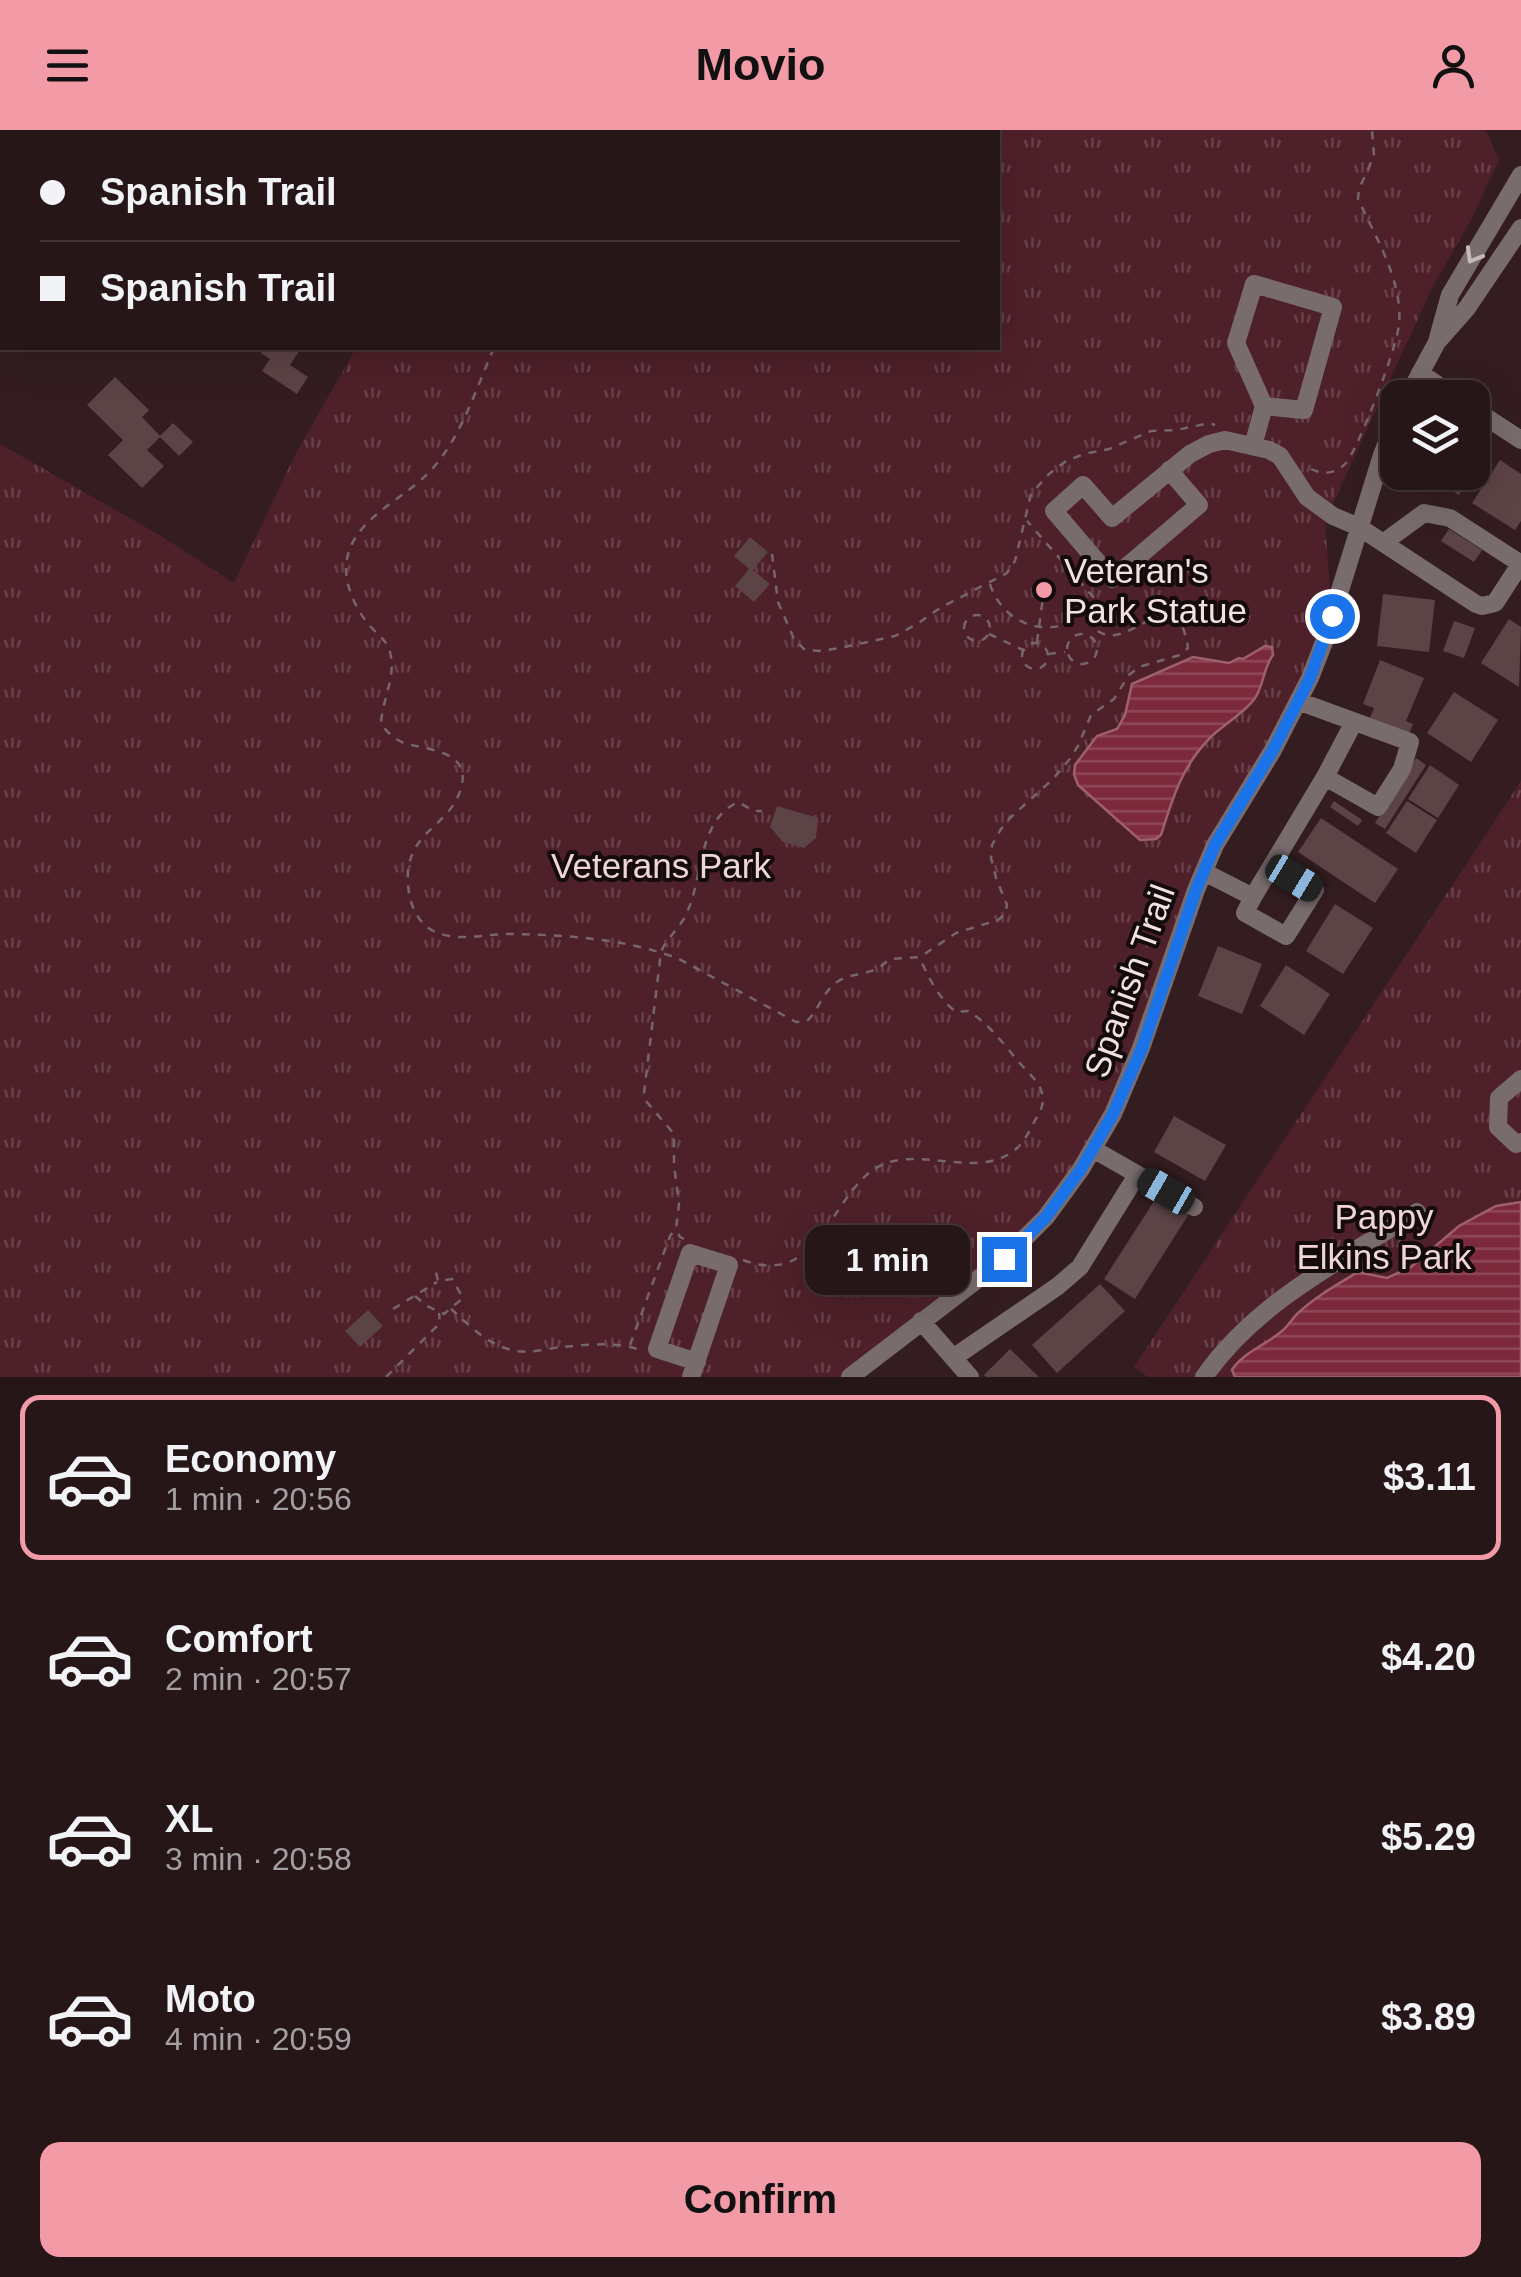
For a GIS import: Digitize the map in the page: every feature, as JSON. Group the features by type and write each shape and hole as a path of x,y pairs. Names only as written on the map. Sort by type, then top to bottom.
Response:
{"street":[{"path":"1438,342 1450,295 1521,174"},
{"path":"1416,380 1438,342 1467,308 1521,228"},
{"path":"1253,446 1264,406 1236,343 1254,284 1334,307 1304,410 1264,406"},
{"path":"1420,373 1430,380"},
{"path":"1490,420 1521,440"},
{"path":"1169,470 1199,505 1112,579 1054,511 1083,485 1112,518 1169,470 1190,454 1225,440 1280,456 1307,496 1333,516 1359,527 1382,542 1482,606 1498,600 1521,564 1450,518 1424,513 1382,542"},
{"name":"Spanish Trail","path":"850,1377 1004,1259 1046,1217 1081,1169 1113,1114 1142,1048 1215,845 1273,750 1324,642 1380,461"},
{"path":"1298,701 1410,742 1402,769 1378,806 1325,777"},
{"path":"1272,865 1315,890 1286,936 1245,913 1253,897 1272,865 1325,777 1354,722"},
{"path":"1204,872 1253,897"},
{"path":"1521,1079 1500,1098 1498,1127 1516,1144 1521,1142"},
{"path":"1092,1150 1194,1207"},
{"path":"953,1358 1080,1267 1137,1174"},
{"path":"1204,1377 1257,1318 1416,1212"},
{"path":"690,1253 729,1265 694,1369 658,1349 690,1253"},
{"path":"921,1321 970,1377"}],"path":[{"path":"1303,465 1316,472 1332,472 1345,464 1369,414 1399,325 1397,293 1358,198 1374,156 1372,130"},
{"path":"493,350 448,448 415,486 377,513 357,535 349,550 346,571 363,617 380,635 391,658 392,675 381,724 401,742 440,750 451,757 462,779 452,806 419,840 408,871 411,902 424,926 435,932 452,937 508,934 594,939 661,952 796,1022 807,1021 813,1015 833,984 882,968 889,960 919,957 956,933 998,920 1008,906 991,858 992,845 1001,830 1069,760 1091,715 1114,699 1129,675 1139,667 1188,648 1186,634 1170,614 1157,615 1112,637 1092,628 1087,618 1095,600 1027,520"},
{"path":"772,554 778,602 794,639 805,650 821,651 896,636 1007,573 1015,562 1031,494 1066,461 1109,450 1151,431 1210,423 1223,427"},
{"path":"990,582 1004,609 1039,627 1058,626 1088,612"},
{"path":"1037,644 1044,590"},
{"path":"969,608 972,615"},
{"path":"972,615 988,619 991,628 983,640 976,642 965,632 972,615"},
{"path":"960,619 966,622"},
{"path":"957,635 965,632"},
{"path":"988,634 1024,650"},
{"path":"1080,634 1089,636 1097,646 1094,658 1086,663 1071,660 1066,651 1069,641 1080,634"},
{"path":"1030,644 1037,644 1048,654 1047,662 1035,668 1024,664 1022,656 1030,644"},
{"path":"1048,654 1066,651"},
{"path":"630,1346 676,1228 679,1204 674,1134 646,1101 644,1093 661,952 666,939 684,920 702,850 721,815 738,802 762,811"},
{"path":"742,1260 762,1267 803,1255 819,1240 850,1191 882,1165 923,1159 975,1163 1016,1150 1042,1110 1041,1085 986,1024 968,1011 956,1012 947,1005 919,957"},
{"path":"676,1228 680,1237 693,1242"},
{"path":"435,1268 438,1281"},
{"path":"393,1308 438,1281 452,1279 463,1298 444,1314 415,1296"},
{"path":"451,1309 492,1343 510,1350 630,1346 639,1350"},
{"path":"386,1377 440,1323 438,1311"}],"green space":[{"name":"Veterans Park","path":"1000,130 1486,130 1499,160 1471,220 1432,288 1390,380 1380,380 1380,401 1325,521 1332,616 1175,951 1113,1114 1004,1259 850,1377 0,1377 0,444 156,533 234,583 296,453 355,350 1000,350"},
{"name":"Pappy Elkins Park","path":"1521,781 1521,1377 1148,1377 1134,1367"}],"shaded area":[{"path":"1265,646 1272,647 1273,655 1258,693 1192,760 1156,839 1140,840 1078,785 1075,765 1097,736 1117,729 1125,715 1132,684 1193,657 1229,663"},
{"path":"1521,1202 1521,1377 1235,1377 1232,1370 1242,1359 1335,1286 1358,1272 1387,1278 1411,1267 1459,1226 1496,1206"}],"building":[{"path":"300,350 290,365 308,377 297,394 262,371 270,359 261,353"},
{"path":"115,377 149,410 142,417 160,436 173,423 193,442 179,456 160,437 147,450 164,466 142,488 108,455 123,440 87,405"},
{"path":"1500,460 1521,474 1521,521 1515,530 1472,503 1480,490 1490,490 1490,475"},
{"path":"1449,529 1482,550 1474,562 1441,541"},
{"path":"750,537 768,552 753,570 770,584 754,602 735,586 749,569 734,556"},
{"path":"1383,594 1435,600 1429,652 1377,646"},
{"path":"1509,619 1521,627 1519,687 1481,663"},
{"path":"1454,621 1475,628 1464,658 1443,651"},
{"path":"1380,660 1424,678 1406,721 1413,724 1409,734 1370,718 1374,708 1363,704"},
{"path":"1454,692 1498,720 1471,762 1427,733"},
{"path":"1416,758 1426,765 1385,829 1375,823"},
{"path":"1430,765 1459,785 1438,818 1408,799"},
{"path":"1334,801 1362,820 1358,826 1330,807"},
{"path":"1407,801 1437,820 1416,853 1386,833"},
{"path":"777,806 818,818 816,838 804,848 783,842 770,827"},
{"path":"1321,818 1398,869 1375,903 1298,852"},
{"path":"1335,904 1373,928 1343,974 1306,951"},
{"path":"1218,946 1262,964 1242,1014 1198,996"},
{"path":"1286,965 1330,994 1304,1035 1260,1006"},
{"path":"1174,1116 1226,1145 1205,1181 1154,1152"},
{"path":"1158,1195 1189,1214 1135,1299 1104,1279"},
{"path":"1100,1284 1125,1311 1057,1373 1032,1345"},
{"path":"368,1310 383,1326 360,1347 345,1331"},
{"path":"1010,1349 1039,1377 986,1377"}],"place":[{"name":"Veteran's Park Statue","path":"1044,590"}],"route":[{"path":"1004,1259 1046,1217 1081,1169 1113,1114 1142,1048 1215,845 1273,750 1310,678 1332,616"}]}
